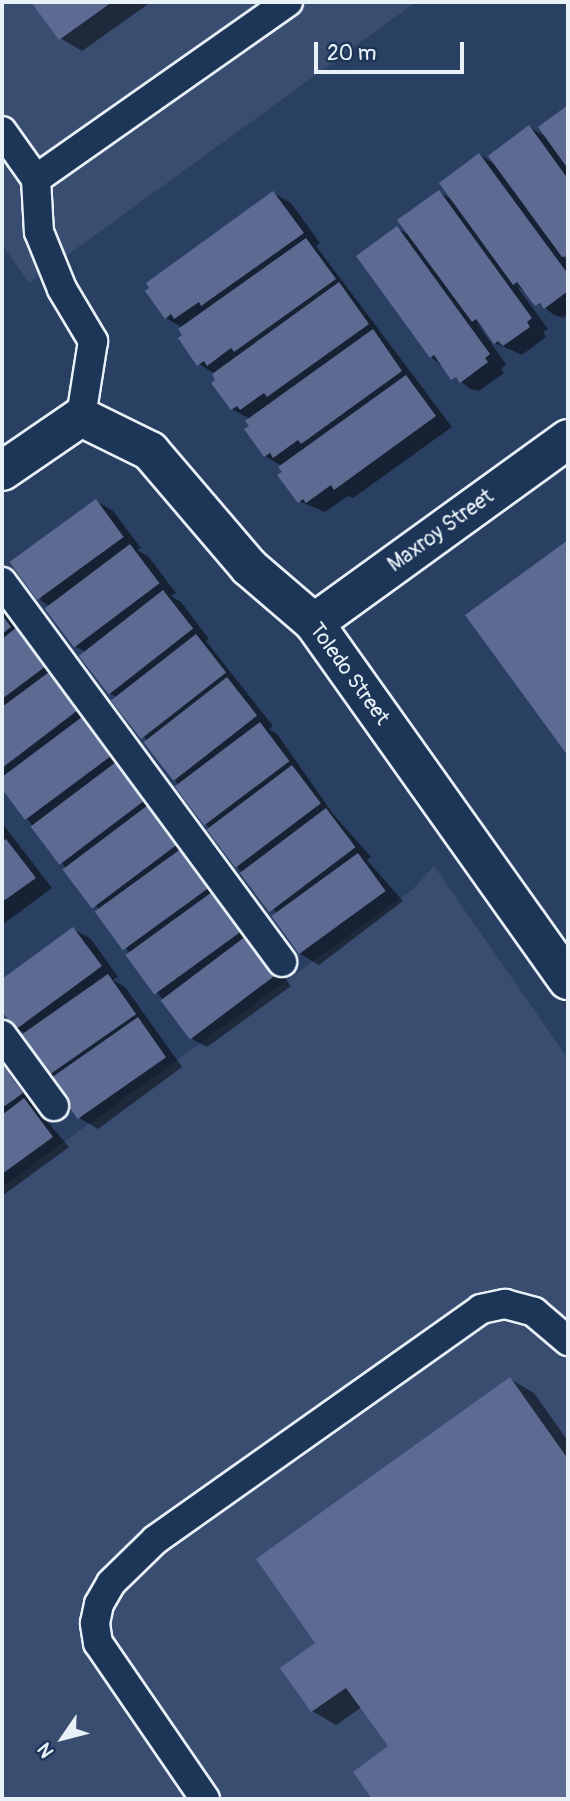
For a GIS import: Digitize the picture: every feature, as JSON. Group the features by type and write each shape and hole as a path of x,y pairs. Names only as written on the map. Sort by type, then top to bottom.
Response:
{"street":[{"path":"2,471 81,418"},
{"name":"Toledo Street","path":"81,418 150,451 249,567 314,623 568,980"},
{"name":"Maxroy Street","path":"314,623 568,439"}],"lane":[{"path":"36,179 288,2"},
{"path":"2,131 36,179 39,232 62,289 93,341 81,418"},
{"path":"2,582 282,962"},
{"path":"2,1035 54,1106"},
{"path":"205,1799 98,1643 95,1623 99,1604 111,1583 155,1540 481,1309 505,1304 534,1312 568,1341"}],"shaded area":[{"path":"2,2 416,2 29,283 2,244"},
{"path":"434,866 568,1059 568,1799 2,1799 2,1187 413,889"}],"building":[{"path":"31,2 112,2 59,40"},
{"path":"568,105 568,169 538,127"},
{"path":"529,125 568,179 568,256 562,257 488,156"},
{"path":"479,153 568,274 568,291 544,309 540,303 535,306 517,282 513,285 439,183"},
{"path":"439,190 532,318 527,322 530,327 503,346 498,341 494,344 476,319 472,322 397,220"},
{"path":"273,191 304,233 201,306 199,302 174,319 171,314 165,319 145,291 149,288 146,283"},
{"path":"397,226 490,354 485,358 488,362 460,383 456,377 451,380 434,355 430,358 356,256"},
{"path":"306,238 336,279 234,352 231,348 207,366 204,361 197,366 178,338 182,335 178,329"},
{"path":"339,282 369,324 267,397 264,393 240,410 237,406 231,410 211,383 215,380 212,374"},
{"path":"373,329 402,371 301,444 298,440 273,458 270,453 264,457 244,429 249,426 245,421"},
{"path":"406,375 436,416 334,490 331,485 306,503 303,499 298,503 277,475 282,472 278,467"},
{"path":"96,499 124,537 37,600 9,562"},
{"path":"568,540 568,756 465,615"},
{"path":"130,544 159,583 74,648 45,608"},
{"path":"163,590 193,629 109,694 79,656"},
{"path":"2,615 11,627 2,634"},
{"path":"17,627 46,666 2,699 2,639"},
{"path":"196,634 226,673 141,739 111,700"},
{"path":"49,672 78,710 2,768 2,707"},
{"path":"227,677 257,716 174,781 143,742"},
{"path":"82,717 111,756 25,820 2,789 2,777"},
{"path":"260,722 289,761 204,826 175,786"},
{"path":"116,762 145,800 59,865 31,826"},
{"path":"292,765 321,803 235,868 207,829"},
{"path":"148,805 177,844 92,909 63,869"},
{"path":"326,808 355,847 269,912 240,873"},
{"path":"6,839 36,878 2,902 2,842"},
{"path":"182,848 210,887 123,950 95,911"},
{"path":"358,853 386,891 299,954 271,916"},
{"path":"212,892 241,932 154,995 125,955"},
{"path":"73,927 102,966 15,1030 2,1011 2,979"},
{"path":"246,936 275,975 190,1040 161,1000"},
{"path":"108,974 136,1014 48,1076 20,1036"},
{"path":"138,1017 166,1057 78,1119 50,1079"},
{"path":"2,1064 23,1093 2,1108"},
{"path":"24,1098 53,1137 2,1174 2,1115"},
{"path":"510,1377 568,1459 568,1799 372,1799 353,1772 388,1746 346,1688 311,1712 280,1668 315,1643 256,1559"}]}
